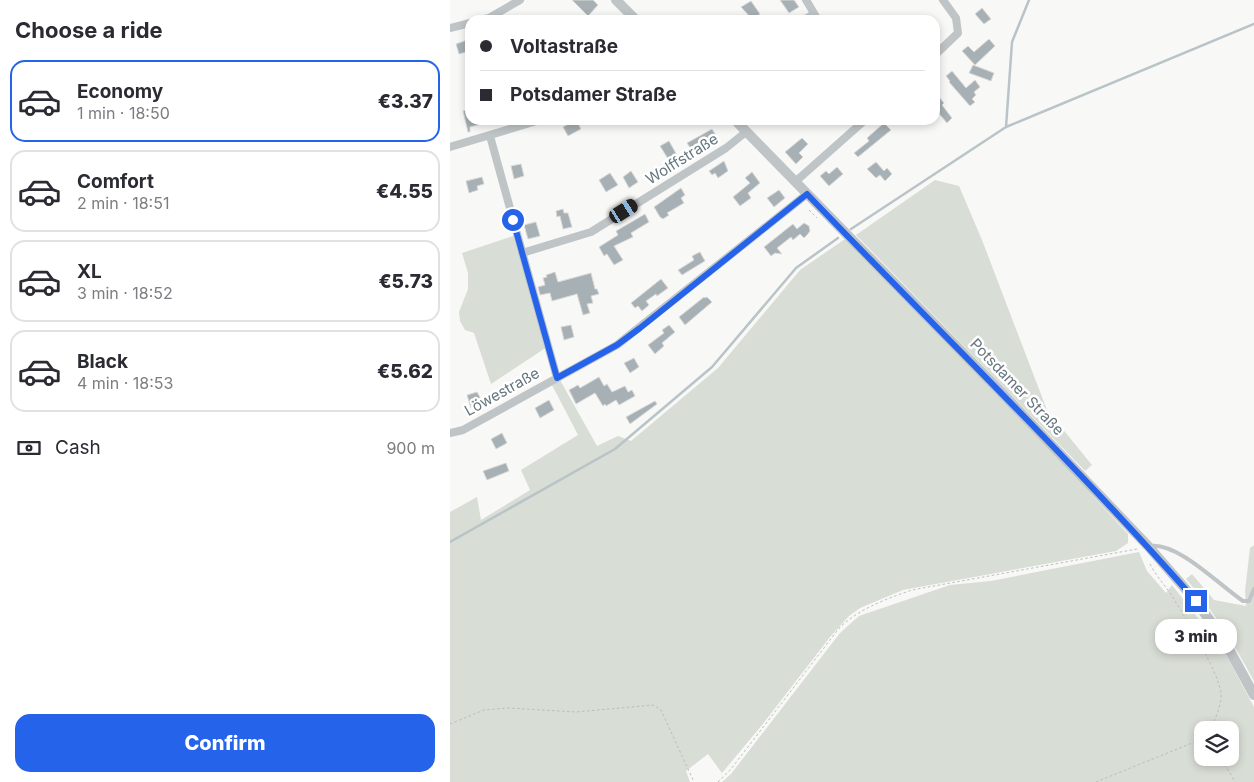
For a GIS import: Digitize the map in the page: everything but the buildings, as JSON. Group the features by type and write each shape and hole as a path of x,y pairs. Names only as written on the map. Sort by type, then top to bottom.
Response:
{"street":[{"path":"494,15 520,0"},
{"path":"616,0 631,15"},
{"path":"806,0 816,15"},
{"path":"940,50 958,33 956,18 943,0"},
{"path":"450,28 465,24"},
{"path":"450,147 524,125"},
{"name":"Potsdamer Straße","path":"739,125 1004,394 1148,546 1196,601 1225,642 1254,695"},
{"path":"795,182 859,125"},
{"name":"Wolffstraße","path":"522,253 591,232 726,148 746,132"},
{"path":"490,136 557,378"},
{"name":"Löwestraße","path":"450,433 463,430 617,345 807,194"}],"lane":[{"path":"1148,546 1158,545 1185,558 1243,601 1249,601 1254,589"}],"path":[{"path":"718,782 731,769 840,627 853,616 888,598 912,590 1148,546"},
{"path":"1150,562 1153,570 1180,608 1206,654 1218,684 1221,693 1220,704 1213,721"},
{"path":"450,724 484,710 509,708 576,712 653,705 661,710 694,782"},
{"path":"1096,782 1194,742"},
{"path":"1225,766 1235,782"}],"shaded area":[{"path":"935,180 959,186 982,240 1047,410 1092,465 1085,471 856,235"},
{"path":"516,235 547,347 491,384 474,333 465,330 460,321 459,312 468,289 468,273 462,253"},
{"path":"845,239 1024,421 1128,534 1128,543 1116,551 903,590 860,608 849,616 830,637 722,773 708,754 686,771 690,782 450,782 450,512 477,497 481,520 530,490 521,470 578,435 552,385 560,380 597,446 618,436 631,441 718,368 800,270"},
{"path":"1254,545 1254,681 1223,628 1186,579 1192,574 1214,600 1246,606 1245,591 1250,548"},
{"path":"1139,552 1147,571 1166,593 1172,585 1224,651 1254,707 1254,782 722,782 731,774 840,633 859,616 950,585 991,581"}],"waterway":[{"path":"1006,127 1012,42 1029,0"},
{"path":"851,229 1006,127 1254,24"},
{"path":"450,542 615,449 712,367 796,268 838,238"}],"route":[{"path":"513,220 557,378 617,345 807,194 1004,394 1148,546 1196,601"}]}
